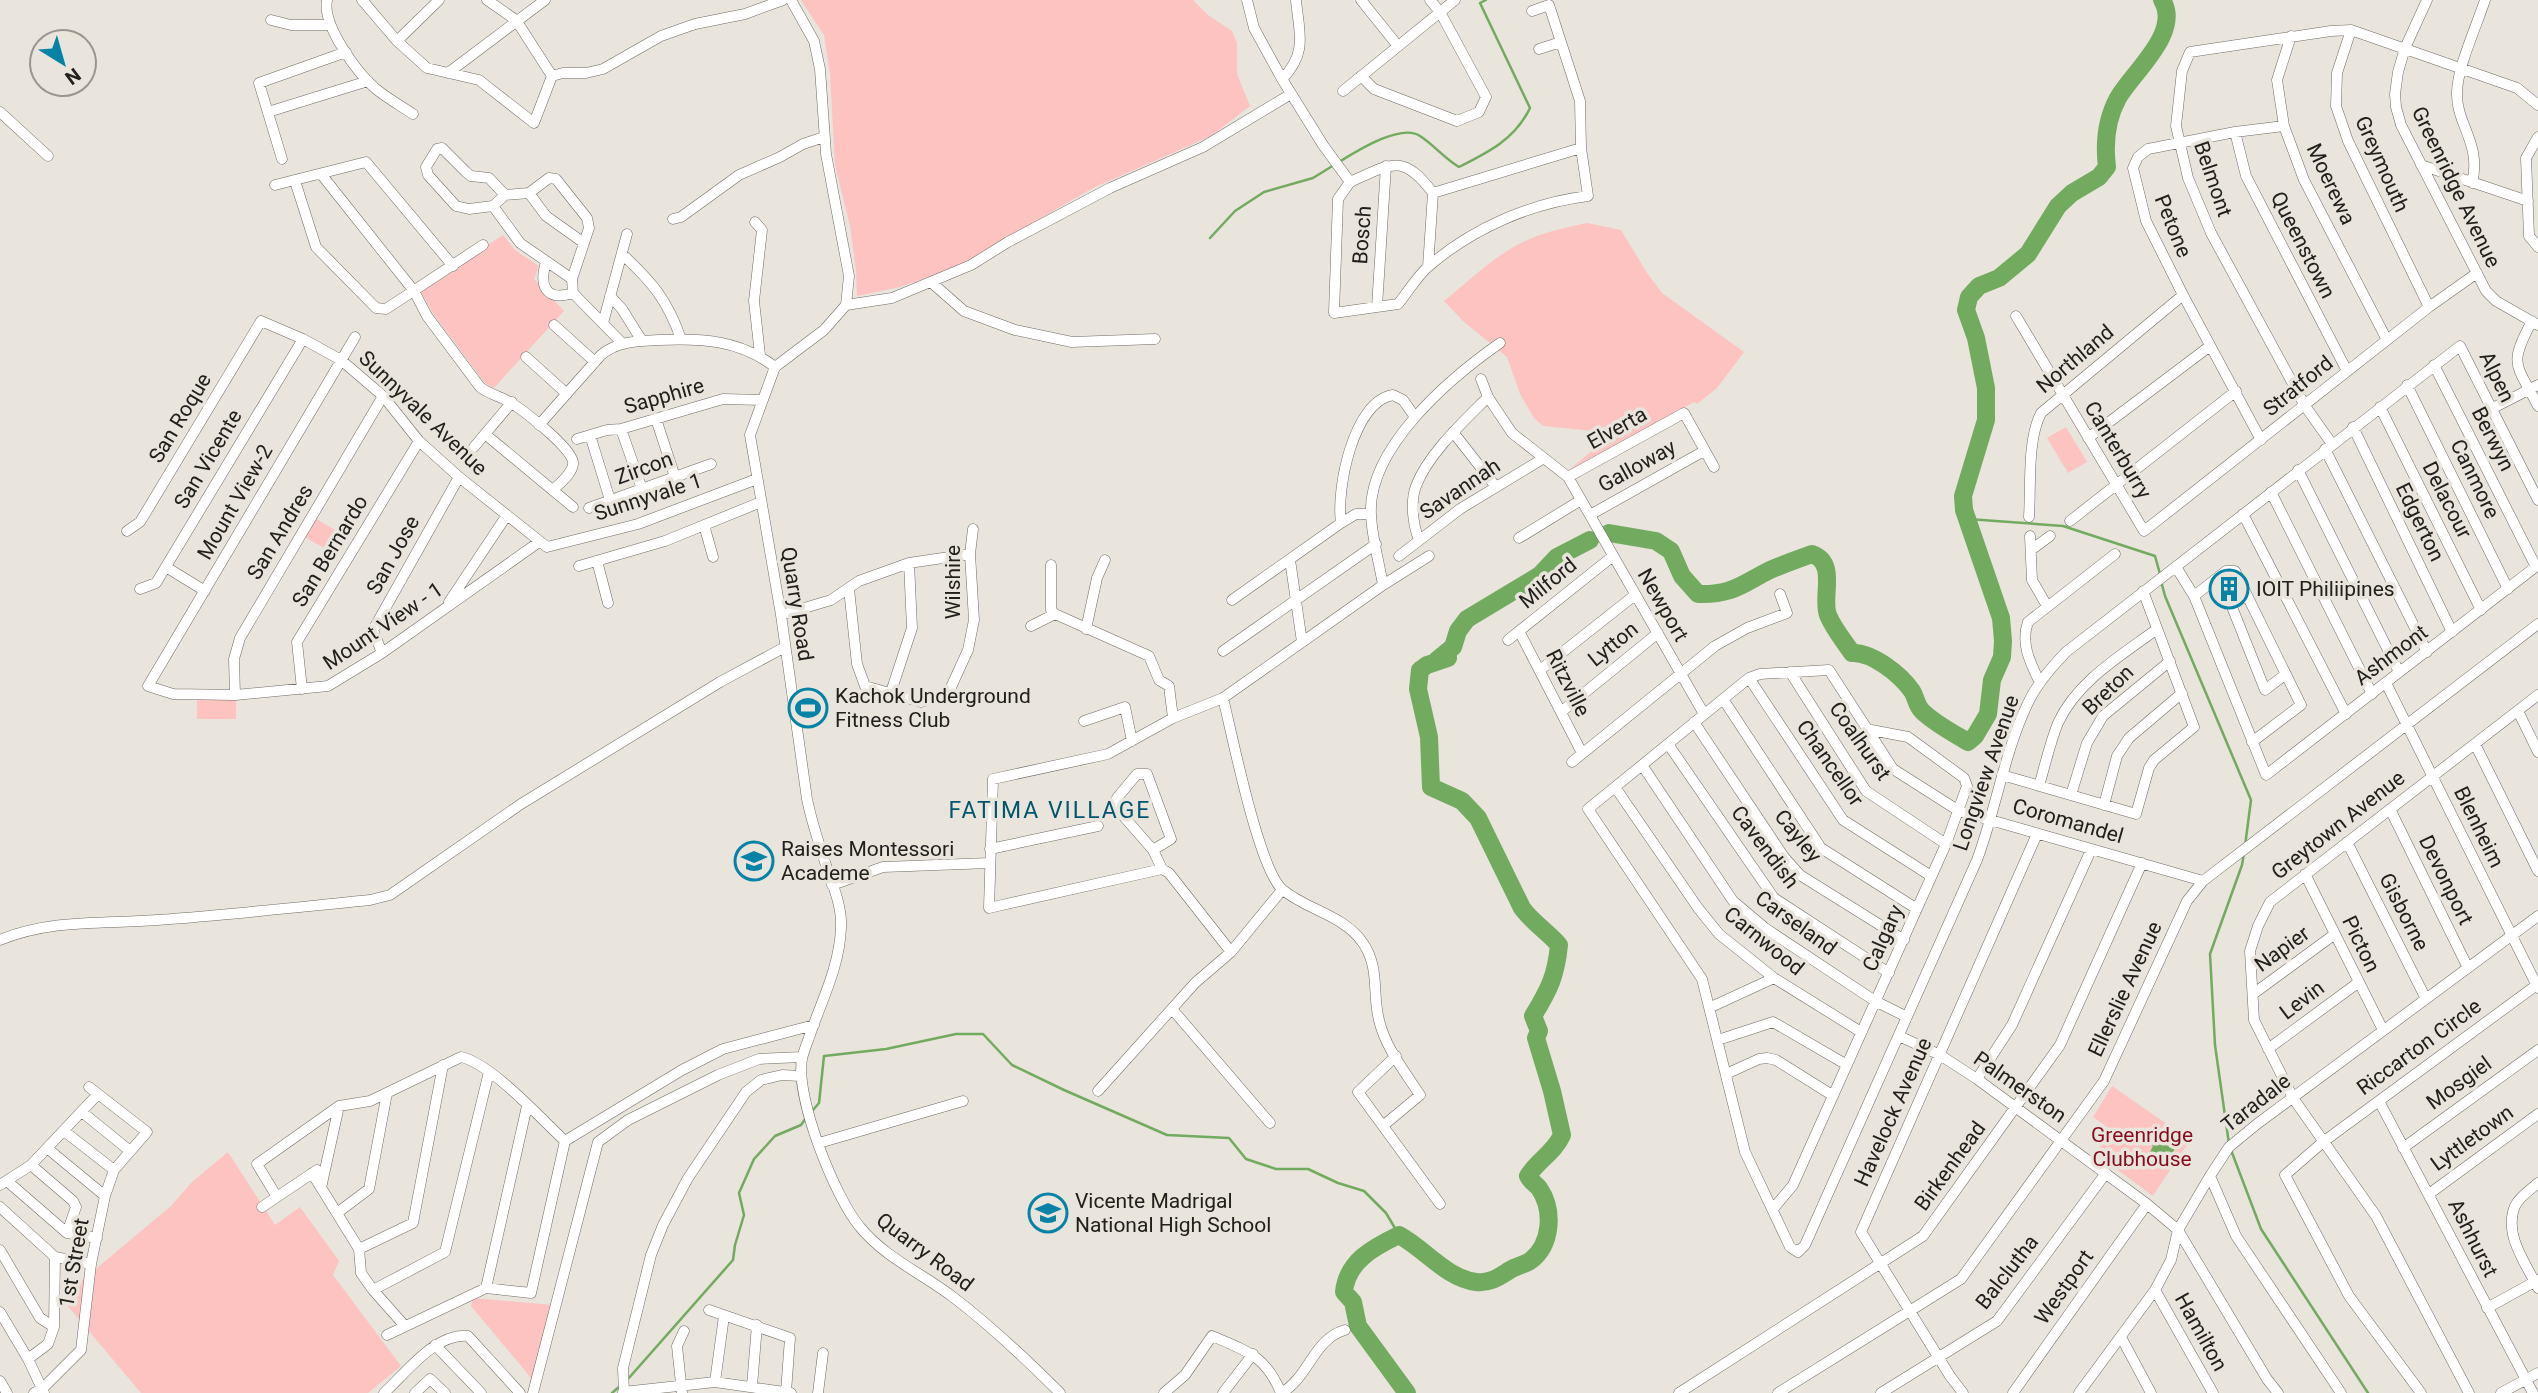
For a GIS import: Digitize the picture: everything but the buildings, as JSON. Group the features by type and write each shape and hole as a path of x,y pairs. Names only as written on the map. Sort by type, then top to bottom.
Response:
{"street":[{"path":"327,0 329,25 346,52 376,89 412,114"},
{"path":"363,0 397,41 427,68 479,80 534,123 552,76"},
{"path":"397,41 439,0"},
{"path":"487,0 516,20 552,76"},
{"path":"448,74 545,0"},
{"path":"552,76 603,69 661,36 695,24 745,14 783,0"},
{"path":"539,425 609,348 642,341 697,338 720,342 760,355 775,367 824,330 845,305 849,276 824,136 820,69 814,41 791,0"},
{"path":"1247,0 1254,28 1282,79 1323,145 1350,182"},
{"path":"1282,79 1293,68 1300,51 1296,0"},
{"path":"1361,0 1398,46"},
{"path":"1362,76 1374,89 1457,121 1479,112 1486,97 1440,12 1430,0"},
{"path":"1343,91 1455,0"},
{"name":"Greenridge Avenue","path":"2427,0 2405,48 2398,72 2395,94 2401,125 2486,291 2496,301 2535,323"},
{"path":"2472,183 2475,172 2472,141 2457,94 2462,69 2485,0"},
{"path":"1428,267 1433,193 1418,173 1399,165 1386,166 1350,182 1338,200 1334,313 1398,304 1428,267 1491,224 1564,199 1588,196 1581,148 1580,101 1549,5 1532,11"},
{"path":"271,20 291,25 329,25"},
{"name":"Belmont","path":"2427,652 2329,447 2211,233 2188,177 2176,126 2182,71 2190,52 2291,36 2351,30 2517,88 2538,105"},
{"name":"Greymouth","path":"2351,30 2337,73 2336,106 2348,141 2429,307"},
{"name":"Moerewa","path":"2291,36 2277,80 2284,126 2304,180 2387,340"},
{"path":"1539,49 1561,42"},
{"path":"282,159 259,83 346,52"},
{"path":"268,113 368,81"},
{"path":"845,305 892,298 971,265 1008,242 1110,188 1203,148 1291,94"},
{"path":"0,112 48,156"},
{"name":"Petone","path":"2261,440 2146,221 2133,168 2138,157 2148,149 2235,132 2284,126"},
{"name":"Queenstown","path":"2235,132 2246,176 2347,371"},
{"path":"673,219 681,217 739,175 824,136"},
{"path":"2538,137 2526,158 2529,236 2538,247"},
{"path":"1433,193 1581,148"},
{"path":"505,195 489,178 471,176 445,149 437,149 426,167 427,173 456,206 469,209 493,206 505,195 529,193 549,178 556,180 587,218 589,228 572,279 573,293 623,344"},
{"path":"275,185 363,161 368,163 453,266"},
{"path":"2421,165 2528,201"},
{"name":"Bosch","path":"1377,307 1386,166"},
{"path":"321,174 414,291 427,316 480,387 491,395 512,402 568,451 574,462 571,470 553,490"},
{"path":"295,181 316,247 376,308 386,309 483,245"},
{"path":"529,193 546,216 584,243"},
{"path":"493,206 515,238 572,279"},
{"path":"755,222 762,230 754,301 760,355"},
{"path":"603,323 628,234"},
{"path":"622,254 647,277 664,301 681,339"},
{"path":"547,262 542,275 544,285 560,297 573,293"},
{"name":"Stratford","path":"2144,531 2429,307 2477,274"},
{"path":"931,282 964,311 1015,330 1072,342 1155,340"},
{"name":"Northland","path":"2029,517 2033,441 2041,413 2183,295"},
{"path":"610,296 622,309 642,341"},
{"name":"Canterburry","path":"2016,316 2144,531"},
{"name":"Sunnyvale Avenue","path":"261,321 303,339 341,360 383,396 419,440 459,477 540,542 550,547"},
{"name":"San Roque","path":"127,531 140,522 261,321"},
{"path":"2535,323 2518,347 2516,364 2534,387 2538,406"},
{"path":"554,325 596,362"},
{"name":"Mount View-2","path":"148,686 355,337"},
{"name":"San Vicente","path":"140,589 156,583 303,339"},
{"path":"1383,585 1371,514 1382,467 1392,445 1415,417 1460,372 1500,343"},
{"path":"2088,438 2210,346"},
{"name":"Longview Avenue","path":"1773,1209 1790,1247 1798,1252 1805,1245 1977,860 1992,819 2002,775 2028,703 2040,683 2066,652 2460,346"},
{"name":"Alpen","path":"2460,346 2538,500"},
{"path":"526,357 567,394"},
{"name":"Berwyn","path":"2434,365 2537,566"},
{"name":"Quarry Road","path":"775,367 750,435 781,615 807,799 842,926 836,965 802,1057 800,1076 803,1096 819,1143 849,1213 861,1228 895,1257 952,1296 999,1334 1059,1393"},
{"path":"1481,379 1488,397 1512,433 1568,477"},
{"name":"Canmore","path":"2407,385 2508,589"},
{"path":"2491,410 2534,387"},
{"path":"2070,521 2236,391"},
{"path":"1341,523 1339,509 1342,477 1353,443 1368,413 1379,400 1393,395 1403,400 1415,417"},
{"name":"San Andres","path":"235,695 234,659 240,638 383,396"},
{"path":"1419,540 1413,519 1415,488 1426,468 1453,432 1488,397"},
{"name":"Sapphire","path":"577,439 723,399 762,400"},
{"path":"474,447 512,402"},
{"name":"Delacour","path":"2380,407 2481,610"},
{"name":"Elverta","path":"1568,477 1685,413 1704,451"},
{"path":"656,419 675,477"},
{"name":"Edgerton","path":"2353,428 2452,632"},
{"path":"621,429 642,489"},
{"path":"1453,432 1496,487"},
{"path":"485,434 573,507"},
{"path":"590,435 610,500"},
{"name":"San Bernardo","path":"302,689 297,642 419,440"},
{"path":"1704,451 1714,467"},
{"name":"Galloway","path":"1590,515 1704,451"},
{"name":"Savannah","path":"1399,556 1460,509 1544,458"},
{"name":"Zircon","path":"589,508 711,464"},
{"path":"2298,470 2399,672"},
{"name":"San Jose","path":"382,653 373,630 459,477"},
{"name":"Newport","path":"1568,477 1704,714"},
{"name":"Sunnyvale 1","path":"550,547 638,524 757,479"},
{"path":"2271,492 2372,694"},
{"path":"1519,538 1581,500"},
{"path":"579,566 665,541 761,502"},
{"path":"1232,600 1341,523 1356,514 1371,514"},
{"path":"2243,514 2346,714"},
{"path":"445,609 507,515"},
{"path":"704,525 713,556"},
{"name":"Wilshire","path":"890,695 921,702 947,696 951,691 968,650 974,620 970,554 973,530"},
{"path":"2031,536 2032,580 2047,607"},
{"path":"2031,550 2050,536"},
{"name":"Mount View - 1","path":"148,686 173,694 235,695 328,687 382,653 540,542"},
{"path":"1223,651 1377,544"},
{"path":"781,615 831,600 859,580 909,563 970,554"},
{"path":"2040,683 2026,653 2028,622 2115,554"},
{"path":"1162,869 989,908 993,779 1108,754 1173,718 1223,698 1383,585 1429,556"},
{"name":"Milford","path":"1508,640 1613,556"},
{"path":"1086,629 1097,578 1105,560"},
{"path":"1290,560 1302,642"},
{"path":"597,561 608,603"},
{"path":"849,589 859,675 865,687 890,695 912,628 909,563"},
{"path":"1051,565 1051,610 1086,629 1149,656 1159,680 1169,686 1173,718"},
{"name":"Ashmont","path":"2252,742 2266,775 2537,566"},
{"path":"166,567 205,591"},
{"path":"2176,567 2194,596 2252,742 2301,705 2235,571 2226,571 2194,596"},
{"path":"2002,775 2136,814 2149,768 2154,760 2194,727 2143,591"},
{"path":"1572,762 1715,646 1747,628 1787,613 1780,594"},
{"path":"1540,670 1635,595"},
{"path":"2247,596 2232,607 2265,690 2286,674"},
{"path":"1031,626 1055,614"},
{"name":"Ellerslie Avenue","path":"1778,1393 1961,1279 2104,1081 2187,901 2203,881 2538,624"},
{"path":"2039,786 2059,721 2080,690 2157,629"},
{"name":"Ritzville","path":"1519,631 1582,754"},
{"name":"Lytton","path":"1561,712 1658,632"},
{"path":"0,940 23,931 61,924 107,924 183,918 370,900 390,894 521,804 700,694 785,647"},
{"name":"Breton","path":"2071,795 2087,743 2103,716 2170,661"},
{"name":"Coromandel","path":"1711,1007 1702,979 1588,809 1749,678 1760,674 1829,670 1893,769 1959,811 2203,881"},
{"name":"Coalhurst","path":"1790,672 1866,791 1946,844"},
{"name":"Chancellor","path":"1749,678 1843,820 1931,876"},
{"name":"Blenheim","path":"2386,683 2537,985"},
{"path":"2104,805 2117,756 2129,738 2182,693"},
{"name":"Greytown Avenue","path":"2469,1393 2376,1216 2292,1098 2254,1020 2250,951 2270,902 2538,695"},
{"path":"1223,698 1248,801 1269,872 1282,890 1333,917 1362,940 1373,961 1382,1033 1420,1095 1384,1125"},
{"path":"1723,699 1821,848 1917,909"},
{"path":"1084,722 1125,707 1132,741"},
{"path":"2518,711 2538,752"},
{"name":"Cayley","path":"1694,722 1784,857 1800,875 1904,940"},
{"name":"Calgary","path":"1773,1209 1793,1185 1946,844 1967,786 1964,778 1908,737 1866,729"},
{"name":"Cavendish","path":"1668,744 1774,898 1889,973"},
{"path":"2475,744 2538,871"},
{"name":"Carseland","path":"1642,765 1733,901 1765,928 1875,1001 1907,1017"},
{"path":"1153,850 1171,839 1147,774 1136,774 1117,797 1118,810 1153,850 1162,869 1231,952"},
{"name":"Carnwood","path":"1615,787 1698,908 1719,934 1774,978 1861,1032"},
{"name":"Devonport","path":"2390,809 2468,968"},
{"path":"990,849 1098,827"},
{"name":"Havelock Avenue","path":"1960,1392 1861,1232 2037,834"},
{"name":"Gisborne","path":"2347,842 2426,999"},
{"path":"1977,1079 2012,1024 2091,850"},
{"path":"832,885 883,867 990,863"},
{"name":"Birkenhead","path":"1679,1393 1923,1236 2060,1045 2143,863"},
{"name":"Picton","path":"2305,874 2383,1031"},
{"path":"1098,1091 1195,983 1231,952 1282,890"},
{"name":"Taradale","path":"2079,1393 2155,1290 2171,1260 2178,1230 2229,1147 2538,916"},
{"name":"Napier","path":"2253,994 2335,934"},
{"path":"1773,1209 1745,1152 1711,1007 1774,978"},
{"name":"Levin","path":"2268,1049 2359,982"},
{"name":"Riccarton Circle","path":"2323,1142 2537,985"},
{"path":"1172,1009 1270,1123"},
{"path":"1718,1040 1765,1022 1773,1022 1847,1065"},
{"path":"387,1335 486,1288 531,1293 565,1141 682,1070 723,1049 814,1026"},
{"name":"Palmerston","path":"1899,1036 1940,1055 1977,1079 2106,1173 2178,1230 2278,1393"},
{"name":"Mosgiel","path":"2403,1148 2538,1050"},
{"path":"1395,1056 1358,1092 1440,1204"},
{"path":"278,1197 257,1164 339,1106 370,1101 461,1057 474,1060 489,1072 565,1141"},
{"path":"533,1393 598,1142 628,1120 718,1075 759,1059 802,1057"},
{"path":"1726,1074 1767,1058 1776,1060 1832,1095"},
{"path":"359,1249 413,1223 443,1065"},
{"path":"373,1290 445,1252 489,1072"},
{"path":"709,1310 790,1338 788,1393 715,1382 682,1389 623,1391 623,1368 651,1255 663,1225 688,1178 746,1092 761,1080 782,1075 800,1076"},
{"name":"1st Street","path":"40,1391 81,1350 90,1264 105,1196 114,1170 147,1132 94,1091 82,1112"},
{"path":"337,1213 369,1189 387,1093"},
{"path":"819,1143 963,1101"},
{"name":"Ashhurst","path":"2379,1101 2533,1393"},
{"path":"321,1188 339,1106"},
{"path":"486,1288 527,1106"},
{"path":"97,1238 67,1233 4,1183 32,1165 82,1112 130,1151"},
{"name":"Lyttletown","path":"2429,1194 2538,1114"},
{"path":"64,1131 114,1170"},
{"path":"2323,1142 2285,1175 2349,1296 2421,1393"},
{"path":"47,1148 105,1196"},
{"path":"262,1207 327,1162"},
{"path":"32,1165 73,1201 76,1208 67,1233"},
{"path":"312,1173 359,1249 361,1273 404,1325"},
{"name":"Balclutha","path":"1881,1393 1997,1321 2106,1173"},
{"path":"2210,1176 2236,1236 2341,1393"},
{"path":"2487,1308 2537,1283 2512,1232 2512,1218 2516,1204 2538,1183"},
{"name":"Westport","path":"2013,1393 2147,1204"},
{"path":"0,1208 55,1257 90,1264"},
{"path":"0,1250 40,1318 54,1327"},
{"path":"28,1359 48,1344 54,1327 55,1257"},
{"name":"Hamilton","path":"2155,1290 2213,1393"},
{"path":"0,1312 28,1359 40,1391"},
{"path":"715,1382 724,1315"},
{"path":"752,1386 757,1325"},
{"path":"1164,1393 1185,1375 1212,1336 1262,1360 1274,1376 1281,1393 1296,1384 1333,1333 1345,1329"},
{"path":"682,1389 677,1346 684,1331"},
{"path":"384,1393 435,1345 458,1335 468,1336 520,1393"},
{"path":"2121,1337 2149,1392"},
{"path":"435,1345 481,1393"},
{"path":"818,1393 823,1353"},
{"path":"1223,1393 1233,1389 1253,1354"},
{"path":"2501,1393 2538,1373"},
{"path":"415,1393 430,1379 445,1393"},
{"path":"0,1381 7,1393"}],"green space":[{"path":"801,0 1193,0 1208,15 1232,31 1237,43 1237,74 1250,106 1211,136 1093,188 967,263 900,287 857,296 850,226 835,165 830,74 824,35"},
{"path":"1587,223 1621,230 1662,293 1744,352 1717,388 1697,404 1694,402 1569,470 1613,433 1543,426 1534,418 1520,394 1507,357 1463,321 1444,301 1492,262 1523,242"},
{"path":"503,235 515,250 539,266 534,279 564,311 493,389 484,382 432,312 420,290"},
{"path":"2066,427 2087,462 2068,473 2047,438"},
{"path":"311,516 347,537 337,555 301,535"},
{"path":"197,699 236,699 236,719 197,719"},
{"name":"Greenridge Clubhouse","path":"2112,1086 2190,1140 2153,1196 2096,1154 2110,1129 2093,1117"},
{"path":"228,1152 275,1225 300,1207 339,1261 333,1275 401,1366 368,1393 141,1393 61,1298 171,1206 192,1182"},
{"path":"473,1298 553,1305 532,1379 471,1306"}],"shaded area":[{"path":"2165,1128 2181,1139 2165,1165 2149,1154 2153,1146 2147,1142 2153,1133 2160,1137"}],"waterway":[{"path":"1339,162 1379,140 1412,133 1420,136 1459,167 1491,150 1517,128 1530,108 1480,3 1486,0"},
{"path":"1609,533 1656,541 1671,551 1682,576 1698,594 1729,591 1770,570 1812,554 1820,558 1827,573 1828,615 1852,653 1868,656 1893,671 1912,691 1922,711 1938,724 1968,742 1975,736 1988,714 1992,680 2002,657 2003,641 2001,618 1964,510 1963,496 1986,420 1986,388 1976,338 1966,310 1969,297 1979,286 1999,278 2028,254 2058,206 2072,193 2099,177 2107,167 2108,123 2118,98 2161,38 2166,25 2162,0"},
{"path":"1210,238 1235,211 1264,192 1313,178 1334,165"},
{"path":"1968,519 2063,526 2155,556 2160,574"},
{"path":"1437,660 1453,647 1458,631 1467,619 1540,575 1557,557 1590,540"},
{"path":"2161,581 2251,800 2245,846"},
{"path":"1407,1393 1358,1326 1353,1302 1344,1292 1350,1272 1363,1256 1399,1235 1445,1269 1476,1282 1490,1281 1530,1261 1543,1246 1549,1217 1544,1197 1528,1176 1555,1147 1562,1135 1536,1038 1539,1031 1533,1016 1551,982 1559,945 1522,908 1478,818 1462,801 1431,787 1429,737 1418,689 1420,670 1448,658 1437,660"},
{"path":"2229,1144 2215,1045 2210,954 2244,853"},
{"path":"813,1110 819,1103 824,1056 886,1049 956,1034 983,1034 1012,1065 1167,1135 1229,1138 1246,1159 1276,1169 1308,1169 1364,1191 1386,1213 1399,1235"},
{"path":"628,1379 733,1260 744,1215 739,1193 754,1159 775,1136 801,1125 806,1118"},
{"path":"2231,1150 2261,1229 2368,1393"},
{"path":"612,1393 620,1386"}],"place":[{"name":"IOIT Philiipines","path":"2229,589"},
{"name":"Kachok Underground Fitness Club","path":"808,708"},
{"name":"Raises Montessori Academe","path":"754,861"},
{"name":"Vicente Madrigal National High School","path":"1048,1213"}],"district":[{"name":"FATIMA VILLAGE","path":"1050,810"}]}
